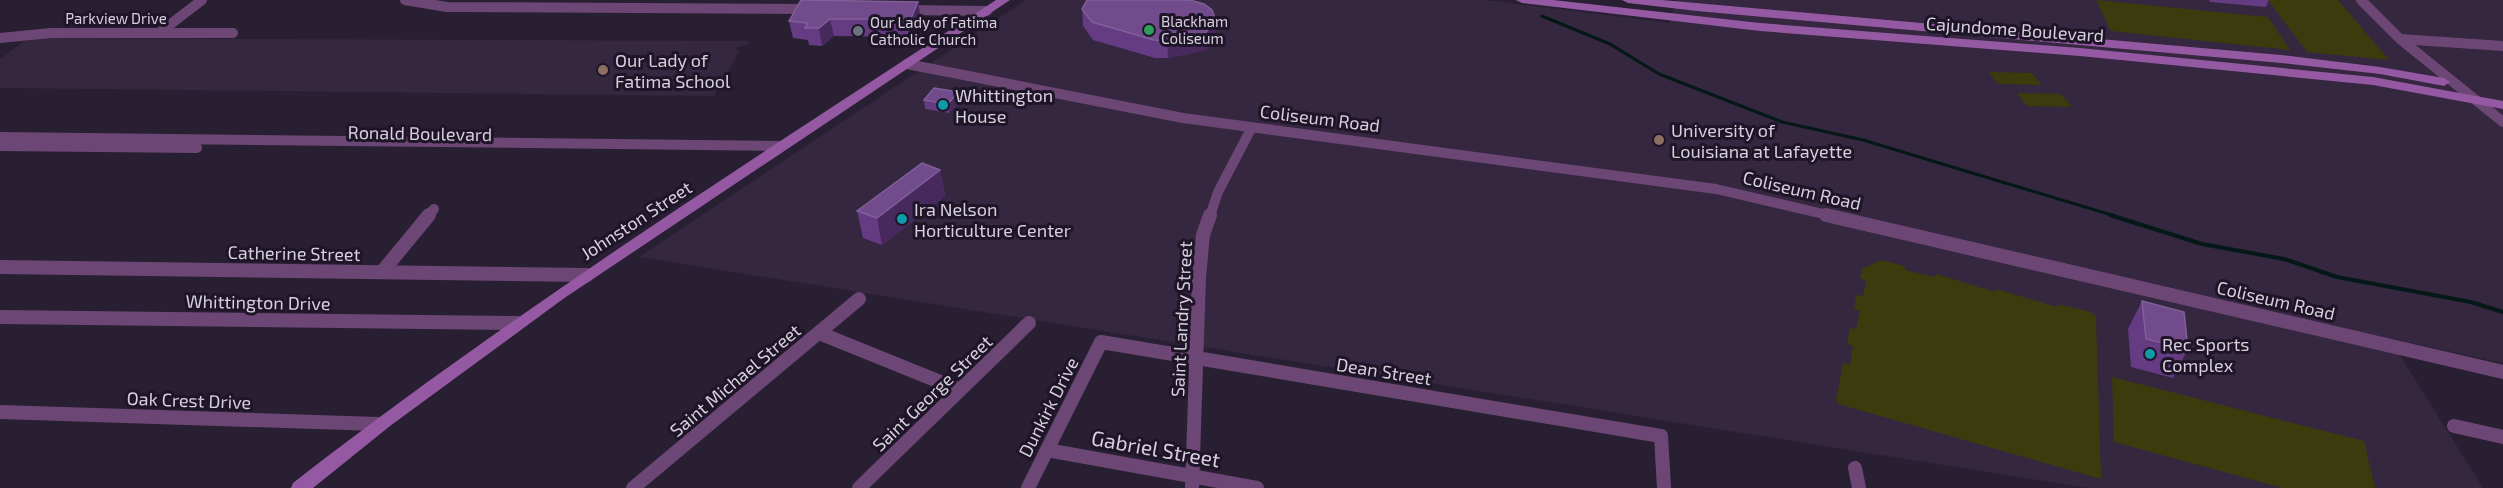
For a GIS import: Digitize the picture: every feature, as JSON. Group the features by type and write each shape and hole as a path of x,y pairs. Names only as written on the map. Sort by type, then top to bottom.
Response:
{"street":[{"path":"159,33 202,0"},
{"path":"405,0 447,7 818,7 442,0"},
{"name":"Cajundome Boulevard","path":"1522,0 2215,53 2390,72 2503,94"},
{"name":"Cajundome Boulevard","path":"1628,0 1709,15 1853,35 2120,55 2373,81 2503,105"},
{"path":"2361,0 2400,39 2503,122"},
{"path":"888,7 996,6"},
{"name":"Johnston Street","path":"300,488 378,424 517,323 996,6"},
{"name":"Parkview Drive","path":"0,38 51,33 233,33"},
{"path":"2400,39 2503,46"},
{"name":"Coliseum Road","path":"907,64 1142,112 1736,193 2503,372"},
{"name":"Saint Landry Street","path":"1192,482 1203,235 1218,192 1252,127"},
{"name":"Ronald Boulevard","path":"0,137 256,140 427,146"},
{"path":"67,146 78,138"},
{"path":"248,148 256,140"},
{"name":"Ronald Boulevard","path":"0,146 248,148 427,146 777,150"},
{"path":"382,272 434,209"},
{"name":"Catherine Street","path":"0,267 587,275"},
{"name":"Saint Michael Street","path":"633,488 859,299"},
{"name":"Whittington Drive","path":"0,317 517,323"},
{"name":"Saint George Street","path":"859,488 1029,323"},
{"path":"819,333 960,390"},
{"name":"Dean Street","path":"1101,342 1661,436 1664,488"},
{"name":"Dunkirk Drive","path":"1028,488 1101,342"},
{"name":"Oak Crest Drive","path":"0,412 378,424"},
{"path":"2454,426 2503,437"},
{"name":"Gabriel Street","path":"1047,450 1192,482 1257,488"},
{"path":"1856,468 1859,488"}],"shaded area":[{"name":"University of Louisiana at Lafayette","path":"1026,0 1485,0 1670,23 1676,0 2503,0 2503,363 2389,338 2483,488 2088,488 639,257"},
{"path":"2096,0 2268,17 2290,50 2111,31"},
{"path":"2268,0 2338,0 2389,60 2307,52"},
{"path":"29,38 748,41 751,43 735,48 739,52 714,96 0,88 0,59"},
{"path":"1989,72 2032,73 2042,85 1998,84"},
{"path":"2017,93 2061,94 2072,107 2027,106"},
{"path":"1881,260 1905,266 1905,270 1935,277 1936,274 1995,292 1996,289 2057,307 2057,304 2091,312 2096,317 2101,479 1838,404 1836,400 1843,363 1850,365 1853,346 1847,344 1850,328 1856,329 1860,311 1854,309 1856,295 1863,296 1866,280 1860,278 1862,269"},
{"path":"2112,377 2364,441 2375,488 2283,488 2114,442"}],"building":[{"path":"801,0 918,2 911,18 908,19 830,19 819,28 805,28 808,23 789,21"},
{"path":"1087,0 1190,0 1204,4 1212,10 1216,21 1205,33 1167,41 1154,40 1092,22 1082,9"},
{"path":"934,88 958,92 948,104 924,100"},
{"path":"922,163 940,170 877,218 857,211"},
{"path":"2142,301 2184,312 2188,349 2146,339"}],"waterway":[{"path":"1542,16 1610,44 1659,74 1782,122 1863,140 2115,216"},
{"path":"2110,215 2202,244 2284,259 2337,277 2471,302 2503,312"}],"place":[{"name":"Blackham Coliseum","path":"1149,30"},
{"name":"Our Lady of Fatima Catholic Church","path":"858,31"},
{"name":"Our Lady of Fatima School","path":"603,70"},
{"name":"Whittington House","path":"943,105"},
{"name":"University of Louisiana at Lafayette","path":"1659,140"},
{"name":"Ira Nelson Horticulture Center","path":"902,219"},
{"name":"Rec Sports Complex","path":"2150,354"}]}
